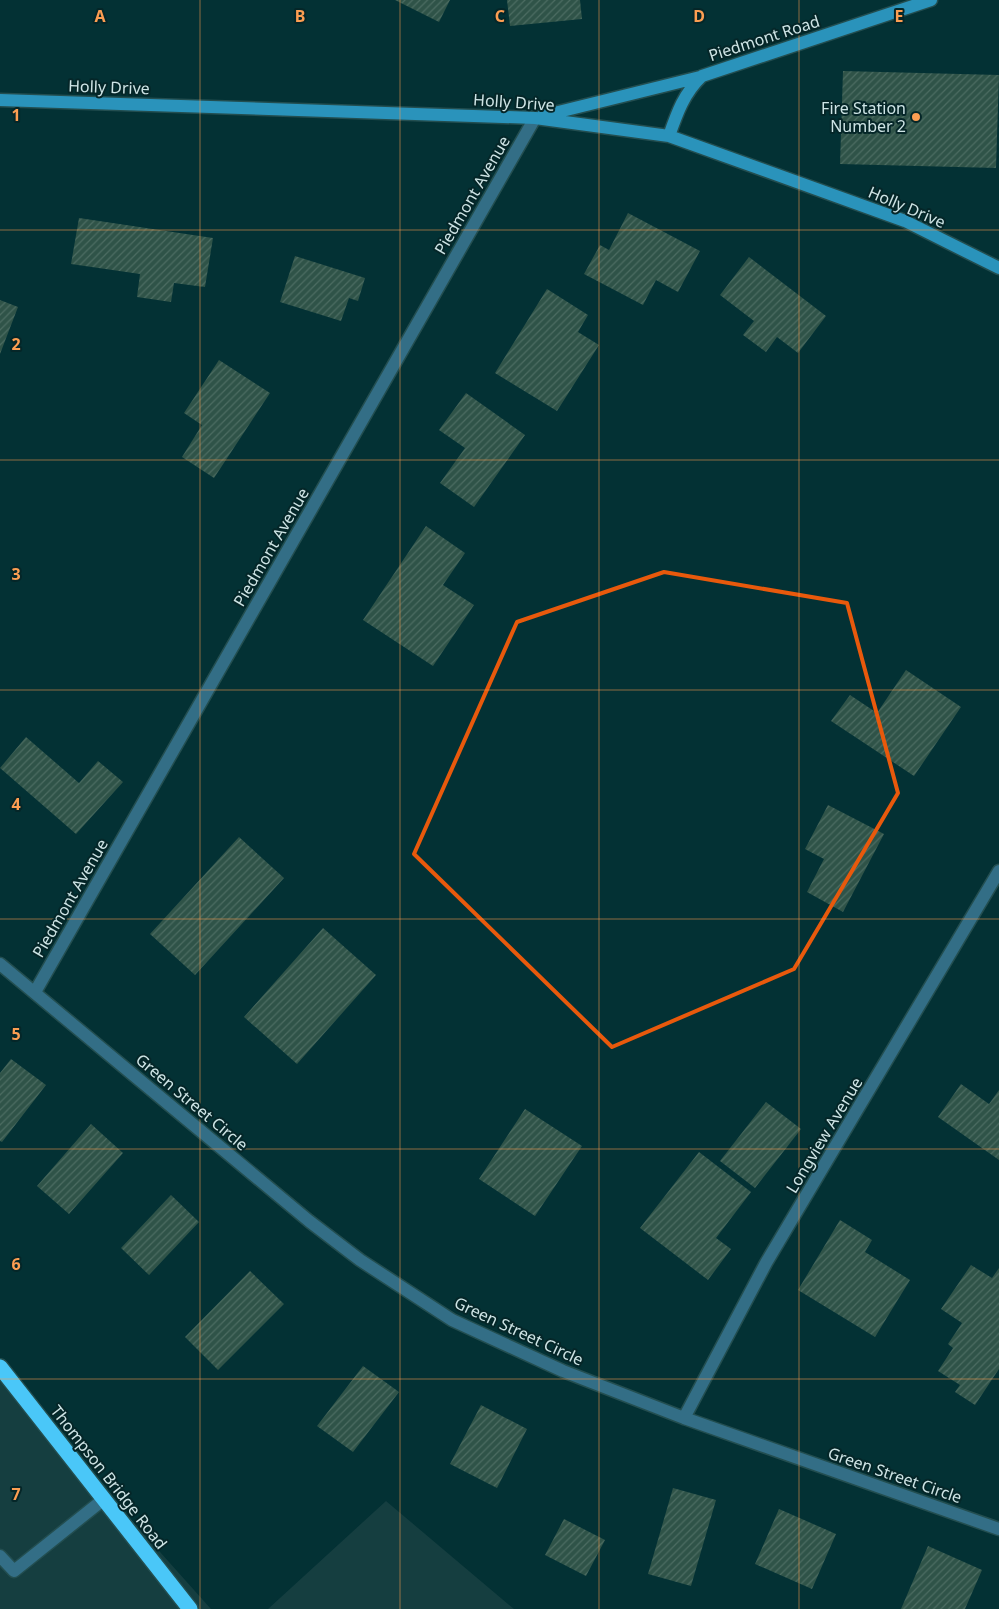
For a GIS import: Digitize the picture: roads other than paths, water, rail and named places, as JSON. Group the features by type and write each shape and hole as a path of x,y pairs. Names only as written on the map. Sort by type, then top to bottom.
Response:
{"highway":[{"name":"Thompson Bridge Road","path":"0,1367 190,1609"}],"street":[{"name":"Piedmont Road","path":"669,136 691,86 702,76 931,0"},
{"path":"535,118 702,76"},
{"name":"Holly Drive","path":"0,100 535,118 669,136 905,221 999,268"},
{"name":"Piedmont Avenue","path":"34,992 535,118"},
{"name":"Longview Avenue","path":"684,1418 766,1263 999,872"},
{"name":"Green Street Circle","path":"0,964 309,1221 377,1271 452,1320 563,1371 684,1418 999,1529"},
{"path":"0,1556 14,1571 104,1500"}],"place":[{"name":"Fire Station Number 2","path":"916,117"}]}
